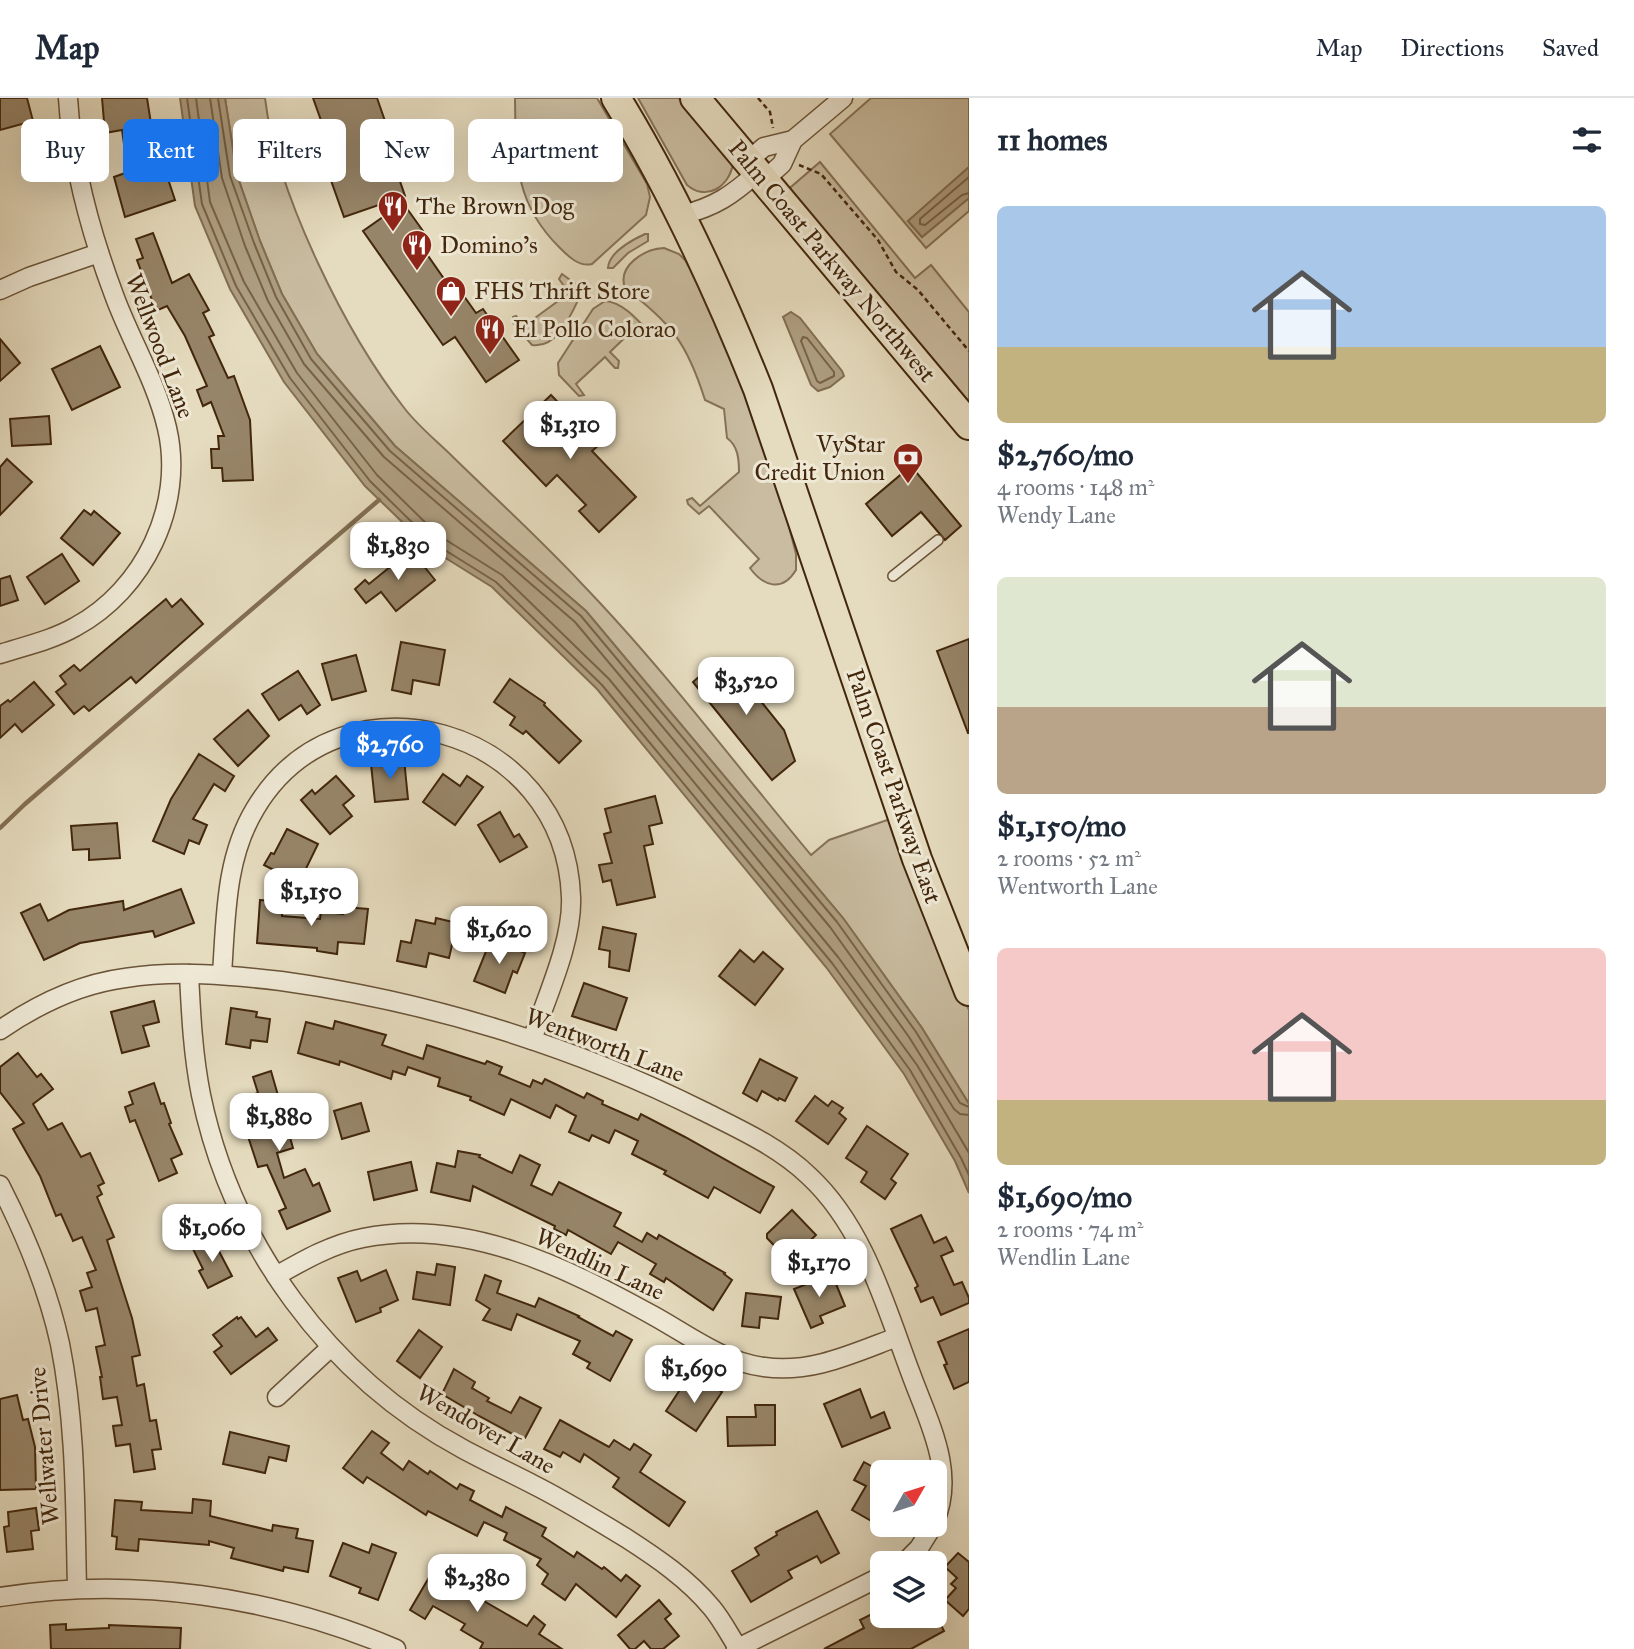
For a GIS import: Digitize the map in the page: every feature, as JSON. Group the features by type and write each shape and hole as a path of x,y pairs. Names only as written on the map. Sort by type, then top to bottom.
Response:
{"main road":[{"name":"Palm Coast Parkway East","path":"617,98 682,215 758,389 918,859 969,991"},
{"name":"Palm Coast Parkway Northwest","path":"695,98 969,425"}],"street":[{"name":"Wellwood Lane","path":"0,654 65,632 104,607 127,585 144,561 167,503 172,458 163,413 99,253 81,189 68,98"},
{"path":"682,215 722,201 756,171 782,164 793,140 843,98"},
{"path":"756,171 764,147 793,140"},
{"path":"0,290 99,253"},
{"path":"222,974 234,856 255,808 276,781 312,752 333,741 356,734 397,729 446,734 478,747 522,779 545,807 565,855 571,893 568,928 532,1040"},
{"name":"Wendover Lane","path":"189,974 192,1034 206,1115 242,1213 276,1276 331,1347 362,1378 423,1426 465,1451 573,1506 670,1569 712,1608 737,1648"},
{"name":"Wentworth Lane","path":"0,1030 41,1004 98,983 125,978 222,974 335,989 428,1009 532,1040 665,1093 761,1141 792,1161 820,1186 842,1215 869,1267 941,1460"},
{"name":"Wellwater Drive","path":"0,1185 33,1259 60,1342 72,1428 77,1588"},
{"name":"Wendlin Lane","path":"276,1276 317,1253 362,1238 396,1233 438,1234 478,1240 523,1255 607,1292 720,1354 763,1367 815,1366 897,1337"},
{"path":"277,1397 331,1347"},
{"path":"737,1648 870,1582"},
{"path":"0,1597 77,1588 183,1593 240,1601 332,1625 396,1649"}],"lane":[{"path":"893,576 938,540"}],"path":[{"path":"758,98 772,117 774,138"},
{"path":"789,161 821,174 878,240 896,272 918,290 969,351"}],"shaded area":[{"path":"225,98 265,98 269,119 233,119 233,149"},
{"path":"515,98 597,98 609,119 516,119"},
{"path":"638,98 678,98 694,109 733,163 722,185 710,192 702,192 687,185"},
{"path":"871,98 969,98 969,167 908,221 922,237 969,198 969,211 926,248 830,134"},
{"path":"623,143 647,184 650,197 646,215 592,264 587,265 567,255 545,231 525,196 521,182 623,182"},
{"path":"820,162 915,278 931,265 969,312 969,411 787,194 791,187"},
{"path":"239,182 285,182 317,261 338,303 382,378 405,409 551,552 612,616 811,855 829,840 896,817 946,956 969,1010 969,1104 922,1028 843,918 586,611 395,446 317,354 282,294"},
{"path":"648,234 648,241 628,253 613,268 608,268 617,252"},
{"path":"664,248 679,254 685,260 726,330 778,484 796,554 796,570 785,582 773,584 761,579 750,568 759,559 709,506 699,514 688,504 687,500 692,498 700,506 739,472 739,462 736,449 727,438 724,409 705,400 692,364 676,336 655,313 625,288 625,273 634,260 648,252"},
{"path":"562,274 581,288 580,296 556,336 541,345 532,345 513,323 513,317 516,316 524,326 569,293 559,279"},
{"path":"605,301 617,304 629,312 648,334 644,335 636,327 610,352 619,361 618,368 605,357 576,384 584,395 579,396 559,375 558,363 593,309"}],"water":[{"path":"180,98 225,98 233,149 233,182 239,182 282,294 317,354 395,446 586,611 843,918 922,1028 969,1104 969,1193 955,1161 904,1074 826,967 597,689 492,587 428,547 365,486 284,382 230,289 195,206 192,182 219,182 219,119 183,119"},
{"path":"969,167 969,198 922,237 908,221"},
{"path":"791,312 800,318 842,371 844,376 830,387 818,391 811,385 783,317"}],"building":[{"path":"0,98 27,98 32,119 21,119 21,124 0,130"},
{"path":"102,98 147,98 150,119 123,119 123,137 122,130 109,132 109,119 104,119"},
{"path":"313,98 377,98 384,119 360,119 360,182 400,182 405,196 344,217 332,182 346,182 346,119 320,119"},
{"path":"123,174 123,182 169,182 175,200 125,217 114,177"},
{"path":"403,203 423,231 415,237 456,296 461,292 476,313 483,309 519,360 486,382 455,337 443,345 363,231"},
{"path":"153,233 172,283 189,274 209,310 203,313 214,335 209,337 228,378 234,376 250,420 253,480 223,481 222,468 212,468 211,449 219,449 218,436 224,436 211,402 203,406 197,390 207,386 185,336 167,306 158,310 152,300 137,260 143,258 136,239"},
{"path":"0,339 20,363 0,381"},
{"path":"100,346 120,387 72,410 52,369"},
{"path":"551,395 599,445 592,451 636,497 599,532 579,511 586,505 557,475 546,486 503,441"},
{"path":"49,416 51,444 12,446 10,419"},
{"path":"7,459 32,482 0,515 0,467"},
{"name":"VyStar Credit Union","path":"911,466 961,526 945,540 921,512 892,536 866,504"},
{"path":"84,510 91,515 94,511 120,533 93,565 61,538"},
{"path":"411,550 435,580 396,611 381,592 366,603 355,589 365,580 369,584"},
{"path":"62,554 79,581 45,604 27,577"},
{"path":"10,576 18,600 0,606 0,579"},
{"path":"166,599 172,607 181,599 203,624 136,683 131,677 89,711 84,706 74,714 56,692 66,684 60,676 74,665 80,671"},
{"path":"969,639 969,733 968,733 937,651"},
{"path":"401,642 445,650 439,685 413,680 411,694 392,690"},
{"path":"356,655 366,691 332,700 322,664"},
{"path":"720,658 727,659 784,730 795,761 772,780 693,682"},
{"path":"298,671 320,705 307,714 301,705 279,720 262,694"},
{"path":"510,679 545,703 544,705 581,741 559,763 526,731 523,734 510,725 515,717 494,702"},
{"path":"34,682 54,705 22,732 15,724 0,738 0,706 8,700 10,702"},
{"path":"248,710 269,736 238,766 214,739"},
{"path":"199,754 234,776 225,791 214,784 193,819 207,825 199,844 189,840 184,854 153,841 171,799"},
{"path":"404,759 408,799 375,802 371,764"},
{"path":"443,774 460,786 467,776 483,787 455,825 423,802"},
{"path":"336,776 354,796 343,805 352,816 330,834 301,800 312,790 315,794"},
{"path":"655,796 662,823 649,826 653,844 644,846 655,897 617,905 611,880 603,882 599,865 612,863 604,834 611,832 605,809"},
{"path":"500,812 514,837 519,834 527,847 500,862 478,825"},
{"path":"117,823 120,858 89,860 89,849 73,850 71,826"},
{"path":"287,829 318,844 299,883 264,865 271,853 274,854"},
{"path":"181,889 194,923 155,937 153,931 80,943 44,960 21,913 40,904 48,921 69,910 123,901 124,910"},
{"path":"260,900 283,902 282,916 320,919 321,911 343,914 344,907 368,909 364,944 338,942 337,954 317,951 317,948 257,943"},
{"path":"436,918 457,923 449,958 429,953 426,967 397,961 401,941 411,943 416,920 435,924"},
{"path":"603,927 636,934 629,971 609,967 610,951 599,949"},
{"path":"491,939 525,953 517,973 513,971 505,993 474,981"},
{"path":"740,950 754,962 763,952 783,969 755,1005 719,976"},
{"path":"584,983 627,998 616,1030 572,1016"},
{"path":"154,1001 159,1022 143,1026 149,1046 122,1053 111,1012"},
{"path":"231,1008 257,1012 256,1017 270,1019 267,1042 251,1040 250,1048 226,1044"},
{"path":"335,1021 386,1035 382,1045 423,1059 427,1045 502,1067 499,1074 530,1087 533,1080 542,1084 545,1079 584,1098 587,1093 603,1101 602,1104 638,1120 641,1114 774,1187 760,1213 714,1187 708,1198 664,1174 666,1171 632,1154 638,1141 615,1130 609,1143 592,1135 589,1141 569,1132 576,1116 556,1105 550,1118 511,1099 504,1115 470,1100 471,1097 438,1086 440,1078 408,1067 405,1075 393,1071 391,1079 340,1061 339,1065 298,1053 306,1022 333,1029"},
{"path":"18,1053 37,1077 41,1074 53,1089 33,1104 48,1130 62,1123 81,1157 90,1153 104,1183 98,1186 102,1194 97,1197 114,1237 107,1240 132,1318 140,1355 132,1357 137,1386 144,1384 150,1421 156,1420 161,1449 152,1450 155,1469 134,1472 130,1444 116,1446 113,1426 122,1425 117,1397 103,1399 96,1347 105,1345 97,1308 86,1311 80,1291 92,1287 87,1273 96,1270 82,1237 73,1241 61,1214 56,1216 40,1176 13,1129 24,1123 0,1092 0,1067"},
{"path":"760,1059 797,1078 785,1101 762,1091 757,1101 743,1093"},
{"path":"271,1071 293,1148 277,1153 284,1178 305,1169 313,1186 319,1183 330,1211 287,1229 279,1211 286,1208 267,1165 258,1167 236,1100 258,1093 253,1077"},
{"path":"154,1083 182,1154 171,1159 177,1173 159,1181 135,1120 130,1122 125,1107 133,1104 129,1092"},
{"path":"815,1096 828,1106 832,1101 843,1108 839,1113 846,1119 828,1144 796,1121"},
{"path":"361,1103 369,1131 342,1139 334,1111"},
{"path":"867,1126 908,1154 891,1179 896,1183 885,1199 861,1182 867,1172 846,1158"},
{"path":"458,1151 480,1155 479,1157 512,1173 520,1155 540,1165 531,1185 552,1195 559,1182 621,1213 614,1226 642,1242 647,1233 657,1239 659,1235 725,1273 732,1280 713,1310 666,1278 664,1282 650,1274 656,1264 618,1242 611,1254 568,1230 566,1235 554,1229 555,1226 473,1186 470,1201 431,1192 437,1163 455,1167"},
{"path":"411,1162 417,1190 374,1200 368,1172"},
{"path":"792,1210 816,1235 789,1261 767,1238 767,1234"},
{"path":"921,1215 934,1243 946,1237 953,1251 941,1256 954,1285 962,1282 969,1298 969,1303 941,1315 933,1297 921,1302 915,1288 918,1286 891,1229"},
{"path":"212,1238 232,1276 208,1288 199,1271 203,1269 193,1249"},
{"path":"437,1264 455,1267 450,1305 413,1299 417,1272 435,1275"},
{"path":"386,1270 398,1300 380,1308 381,1312 356,1322 338,1278 357,1271 361,1281"},
{"path":"832,1274 845,1306 820,1316 823,1323 811,1328 794,1289"},
{"path":"485,1275 501,1281 497,1293 535,1307 539,1298 579,1316 613,1336 616,1331 632,1340 610,1381 587,1368 590,1363 573,1354 580,1341 517,1314 511,1330 483,1320 490,1309 476,1300"},
{"path":"746,1293 781,1297 778,1319 760,1317 759,1328 742,1326"},
{"path":"237,1317 241,1317 256,1337 268,1328 277,1340 231,1374 214,1352 222,1346 213,1335"},
{"path":"969,1329 969,1382 954,1389 938,1342"},
{"path":"419,1330 442,1347 420,1378 397,1361"},
{"path":"454,1369 475,1382 472,1388 489,1398 487,1401 511,1413 520,1397 541,1408 525,1438 520,1438 442,1394"},
{"path":"707,1382 722,1392 696,1431 666,1411 683,1385 699,1395"},
{"path":"860,1389 871,1418 884,1412 890,1428 842,1447 824,1404"},
{"path":"17,1395 23,1420 28,1419 35,1447 36,1489 0,1490 0,1399"},
{"path":"755,1405 775,1405 775,1445 728,1446 727,1417 756,1417"},
{"path":"560,1420 609,1447 614,1440 630,1450 634,1444 651,1455 640,1472 685,1502 669,1526 613,1487 619,1478 584,1454 580,1462 563,1452 560,1457 544,1449"},
{"path":"372,1431 389,1443 381,1453 403,1470 409,1461 457,1489 460,1484 474,1491 470,1500 502,1517 506,1507 546,1528 542,1536 574,1557 577,1552 602,1569 604,1567 621,1581 626,1575 640,1586 616,1617 576,1584 565,1600 542,1584 548,1574 537,1565 541,1559 504,1540 507,1533 484,1522 477,1536 428,1511 426,1515 367,1477 363,1483 343,1468"},
{"path":"230,1432 289,1446 286,1461 269,1457 265,1473 223,1464"},
{"path":"864,1462 870,1465 870,1520 852,1510 866,1486 854,1480"},
{"path":"193,1499 211,1501 210,1516 272,1531 273,1525 298,1529 296,1538 313,1541 308,1572 284,1567 283,1571 231,1558 234,1548 209,1541 209,1545 139,1539 138,1551 116,1549 117,1537 112,1536 115,1500 142,1502 141,1510 192,1513"},
{"path":"36,1508 39,1530 31,1531 33,1549 7,1552 4,1527 9,1526 8,1512"},
{"path":"817,1511 839,1553 821,1563 817,1556 788,1571 792,1578 751,1602 732,1571 759,1555 755,1548 777,1535 776,1532"},
{"path":"343,1543 369,1553 372,1544 396,1553 378,1600 359,1593 361,1588 330,1576"},
{"path":"958,1553 969,1562 969,1609 963,1616 947,1602 947,1598 956,1588 951,1584 957,1578 947,1569 947,1565"},
{"path":"438,1562 476,1583 470,1593 527,1626 534,1616 545,1625 539,1634 562,1649 480,1649 483,1643 461,1630 465,1624 433,1606 425,1619 410,1610"},
{"path":"659,1600 671,1614 665,1619 679,1636 663,1649 651,1649 644,1641 635,1649 630,1649 618,1635"},
{"path":"870,1615 870,1628 942,1628 944,1631 911,1649 824,1649 864,1628 860,1620"},
{"path":"66,1624 66,1630 109,1628 109,1625 181,1628 180,1649 51,1649 50,1625"}],"waterway":[{"path":"0,828 379,500"}],"place":[{"name":"The Brown Dog","path":"393,233"},
{"name":"Domino's","path":"417,272"},
{"name":"FHS Thrift Store","path":"451,318"},
{"name":"El Pollo Colorao","path":"490,356"},
{"name":"VyStar Credit Union","path":"908,485"}]}
